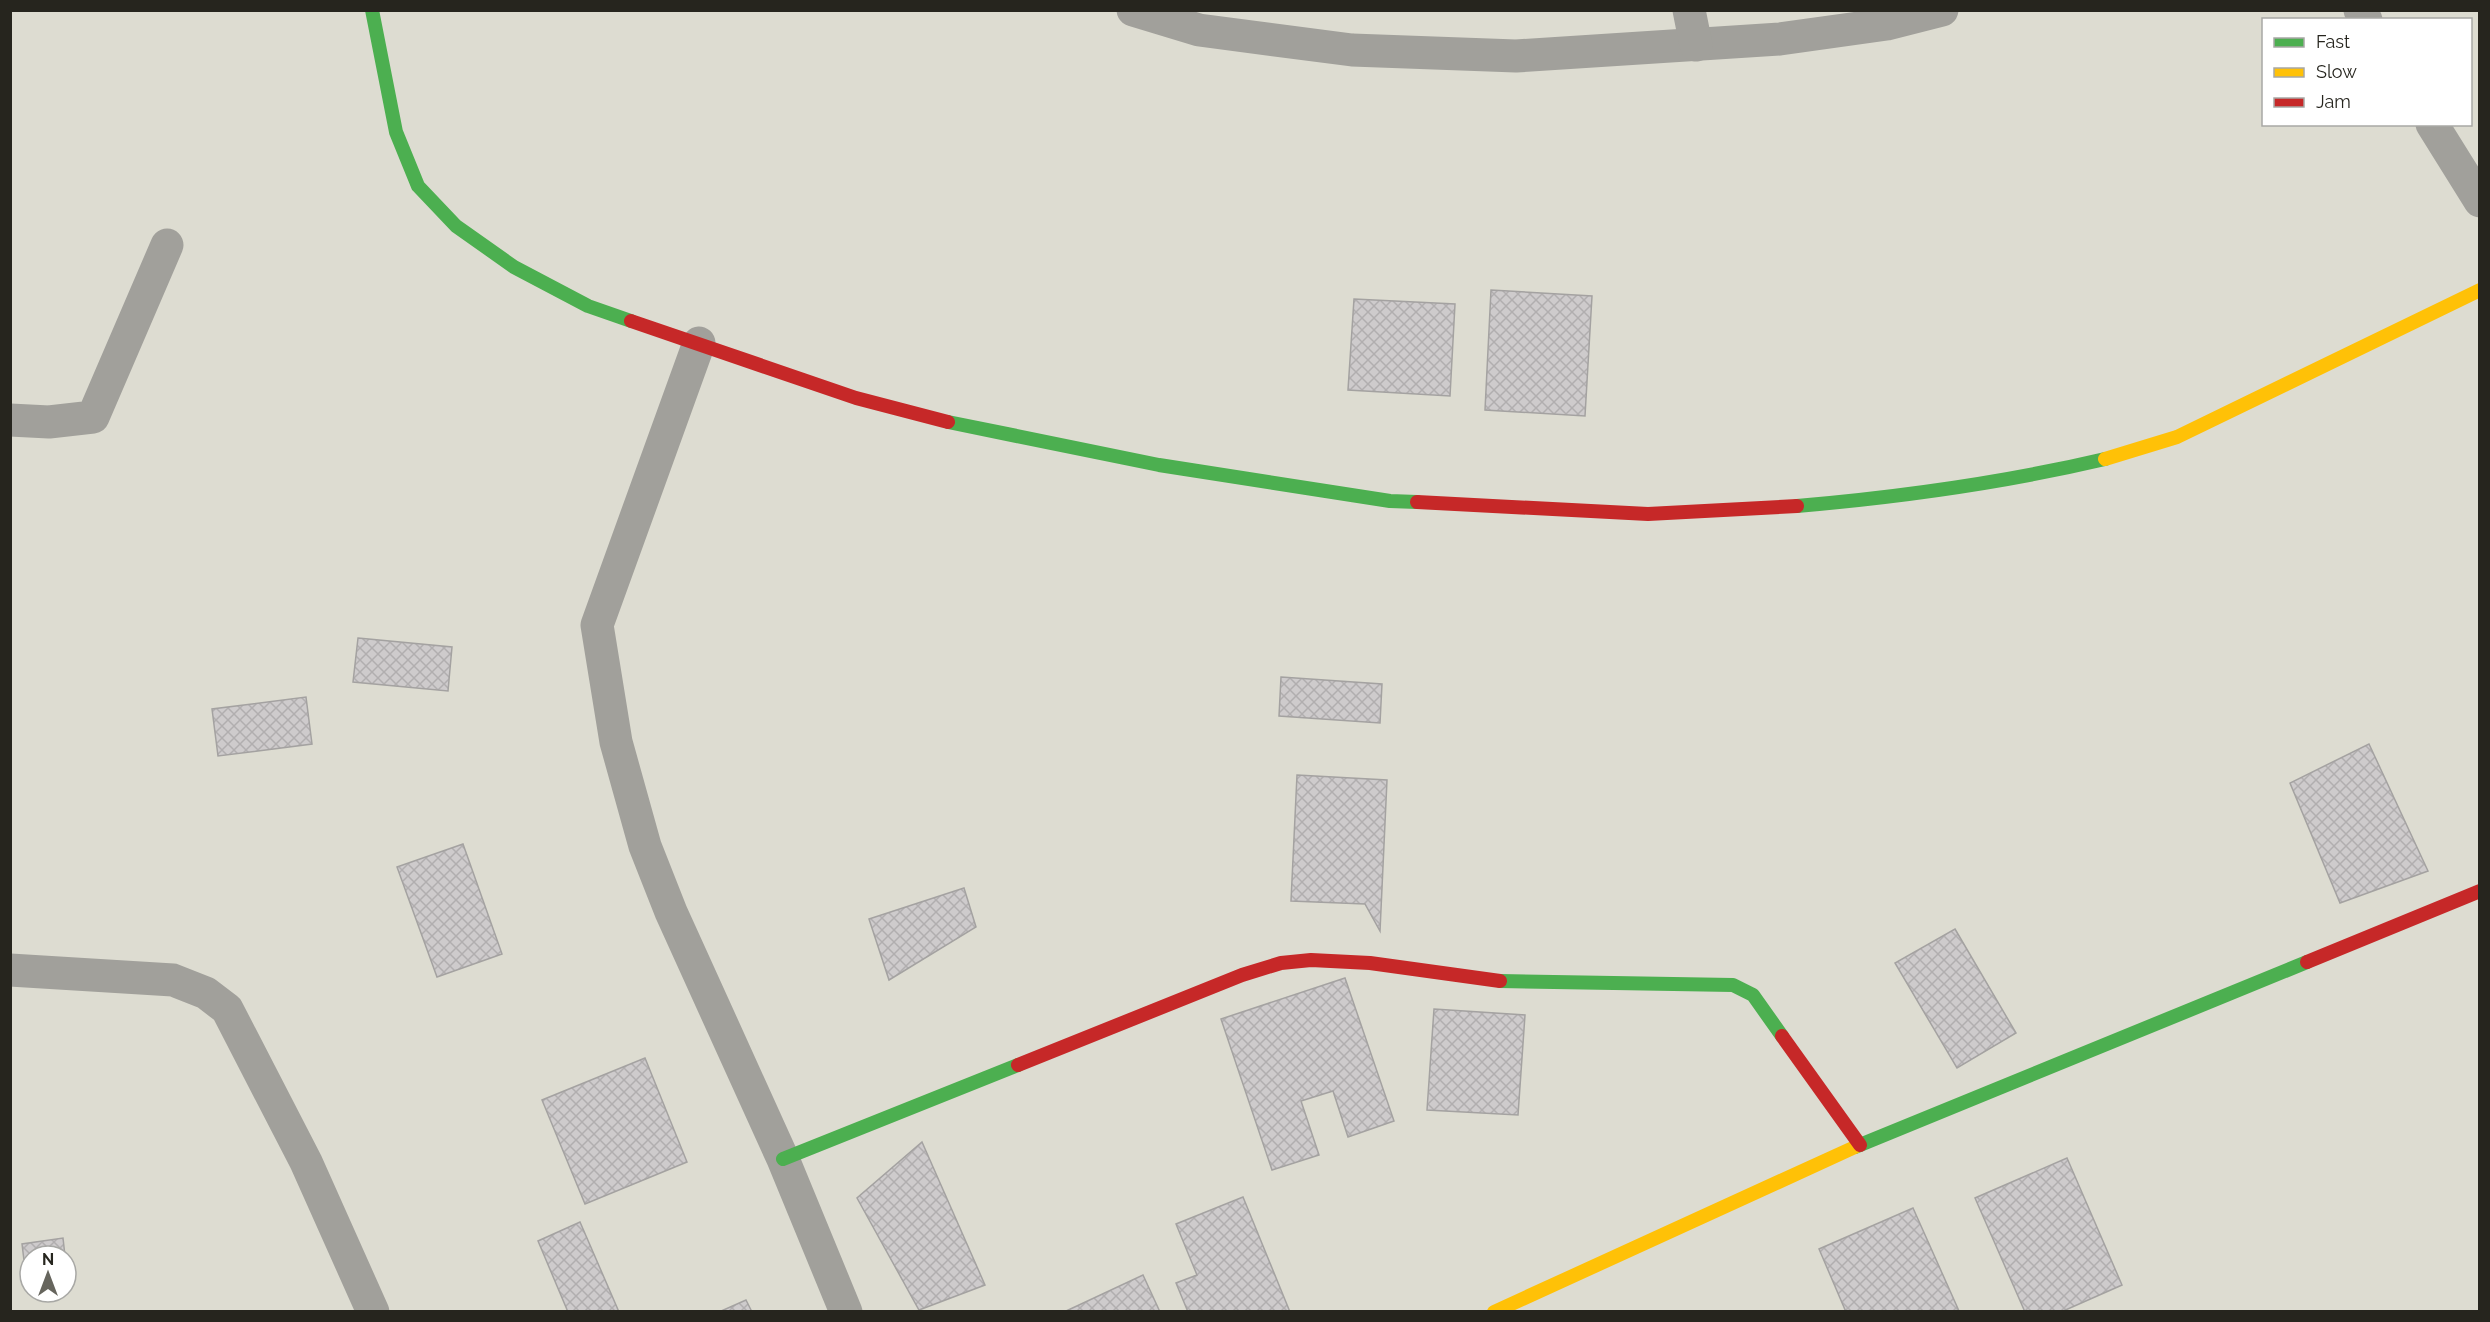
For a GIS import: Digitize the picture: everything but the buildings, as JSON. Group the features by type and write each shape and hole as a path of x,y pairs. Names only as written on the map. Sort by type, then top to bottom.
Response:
{"street":[{"path":"372,10 396,132 418,186 456,226 514,267 588,306 856,398 925,417 1159,465 1390,501 1648,514 1783,507 1945,489 2044,473 2112,457 2177,437 2480,290"},
{"path":"1133,10 1199,30 1352,50 1516,56 1780,39 1887,24 1942,10"},
{"path":"1689,10 1695,45"},
{"path":"2433,126 2480,201"},
{"path":"10,420 49,422 93,417 167,245"},
{"path":"699,343 597,625 616,741 645,846 671,912 783,1159 846,1311"},
{"path":"1494,1311 1860,1144 2480,891"},
{"path":"783,1159 1242,975 1279,964 1304,962 1350,962 1473,980 1524,983 1733,985 1753,995 1860,1144"},
{"path":"10,970 173,980 206,993 226,1009 306,1162 373,1311"}],"traffic: fast":[{"path":"372,10 396,132 418,186 456,226 514,267 588,306 631,321"},
{"path":"948,422 1159,465 1390,501 1417,502"},
{"path":"1797,506 1952,488 2105,459"},
{"path":"1855,1147 2307,962"},
{"path":"1500,981 1733,985 1753,995 1782,1036"},
{"path":"783,1159 1018,1065"}],"traffic: slow":[{"path":"2105,459 2177,437 2480,290"},
{"path":"1494,1312 1855,1147"}],"traffic: jam":[{"path":"631,321 856,398 948,422"},
{"path":"1417,502 1648,514 1797,506"},
{"path":"2307,962 2480,891"},
{"path":"1018,1065 1242,975 1281,963 1311,960 1370,963 1500,981"},
{"path":"1782,1036 1860,1145"}]}
